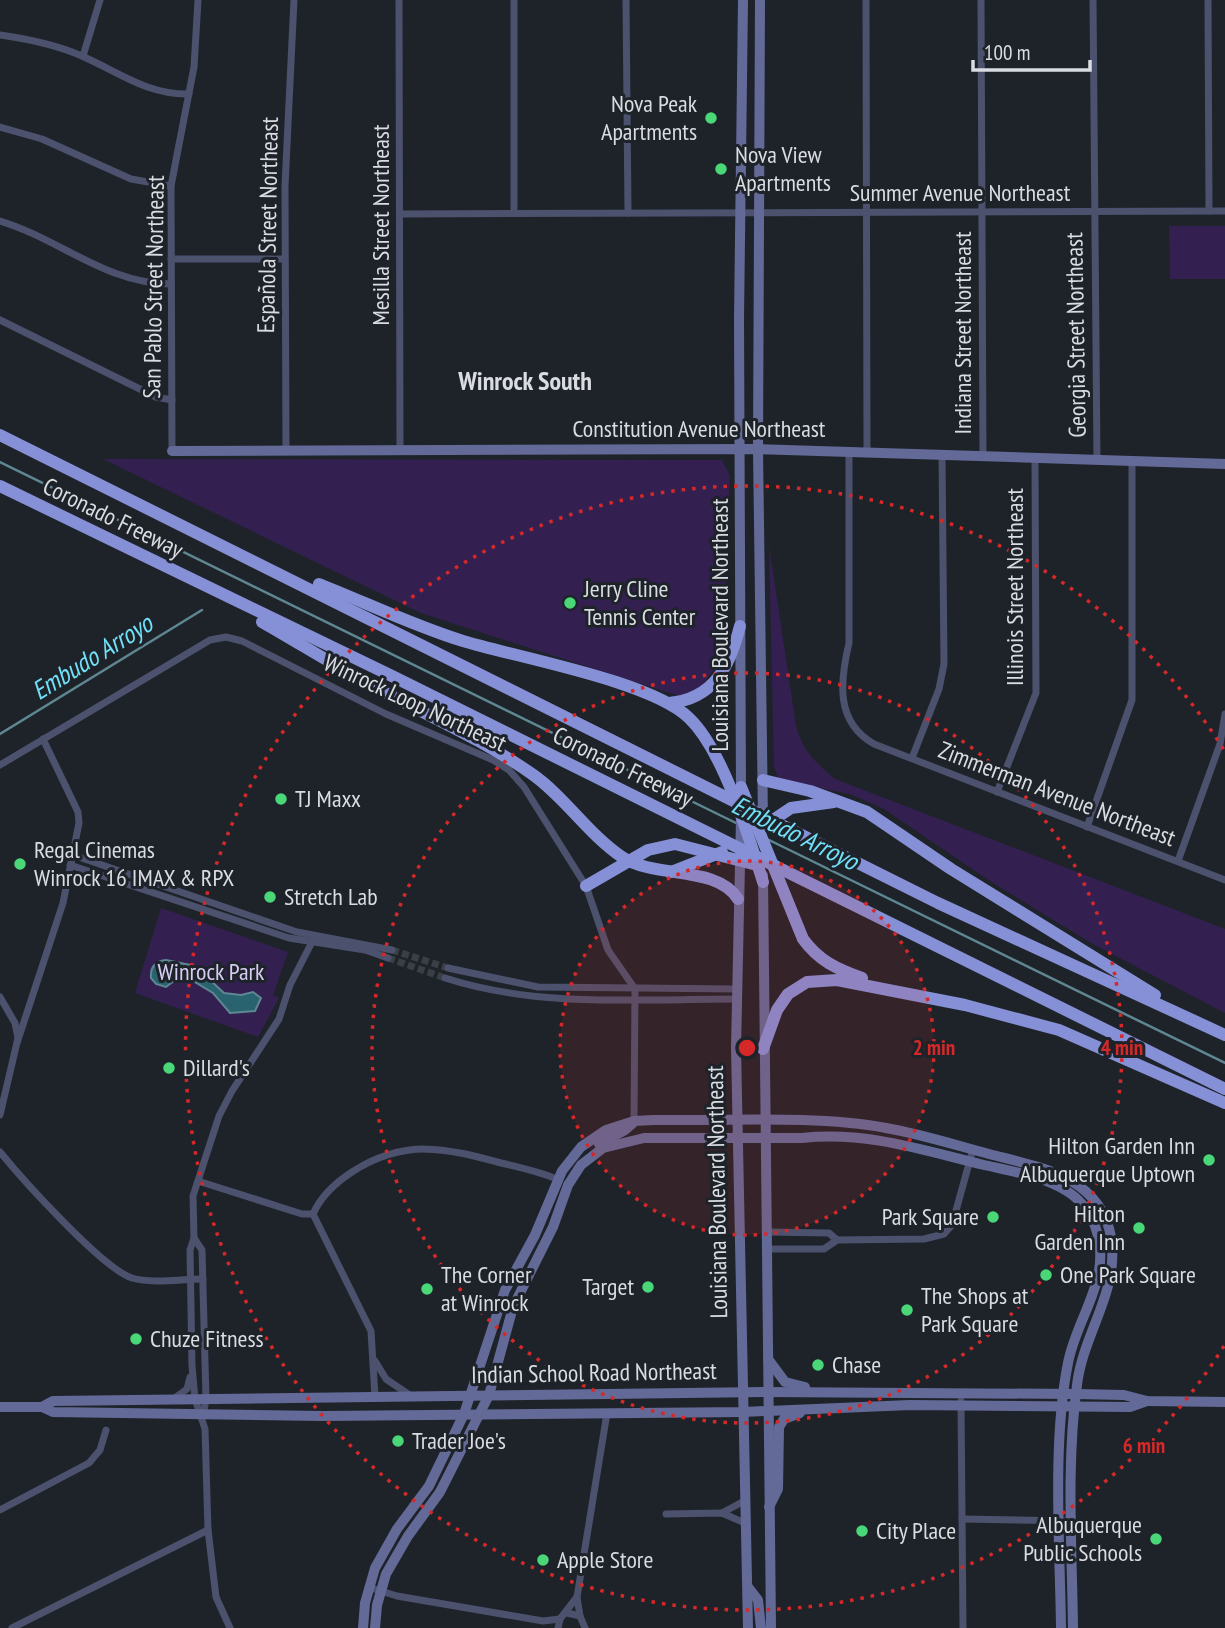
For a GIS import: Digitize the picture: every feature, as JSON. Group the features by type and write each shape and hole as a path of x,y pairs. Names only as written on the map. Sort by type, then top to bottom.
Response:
{"highway":[{"name":"Coronado Freeway","path":"0,435 938,903 1225,1035"},
{"name":"Coronado Freeway","path":"0,486 1225,1088"},
{"path":"256,561 461,640 648,693 669,703 697,726 719,764 741,817 754,834 812,951 834,967 888,989"},
{"path":"186,577 371,685 505,755 566,802 620,856 638,864 727,884 738,899"},
{"path":"669,703 694,698 714,684 733,655 740,626"},
{"path":"741,781 763,886"},
{"path":"763,782 810,790 876,817 951,869 1203,1024"},
{"path":"671,872 703,862 754,834 781,812 806,804 842,802"},
{"path":"739,874 763,803"},
{"path":"586,886 648,850 675,844 711,851 794,876"},
{"path":"763,1049 782,1001 807,982 836,980 888,989 1059,1030 1225,1103"}],"street":[{"path":"83,56 100,0"},
{"name":"San Pablo Street Northeast","path":"172,451 171,186 197,44 198,0"},
{"name":"Española Street Northeast","path":"286,451 285,259 294,0"},
{"name":"Mesilla Street Northeast","path":"399,0 400,450"},
{"path":"514,0 514,213"},
{"path":"626,0 628,213"},
{"name":"Louisiana Boulevard Northeast","path":"741,817 743,0"},
{"name":"Louisiana Boulevard Northeast","path":"760,0 758,449 763,803"},
{"path":"866,0 867,452"},
{"name":"Indiana Street Northeast","path":"981,0 983,456"},
{"name":"Georgia Street Northeast","path":"1093,0 1097,460"},
{"path":"1208,0 1209,211"},
{"path":"0,35 83,56 150,90 189,94"},
{"path":"0,127 42,139 123,176 171,186"},
{"name":"Summer Avenue Northeast","path":"400,214 1225,211"},
{"path":"0,221 112,274 151,284 171,284"},
{"path":"171,259 285,259"},
{"path":"0,320 156,397 172,400"},
{"name":"Constitution Avenue Northeast","path":"172,451 758,449 1225,464"},
{"name":"Zimmerman Avenue Northeast","path":"849,452 849,643 844,664 844,705 850,724 874,744 1225,880"},
{"name":"Indiana Street Northeast","path":"912,758 943,677 942,455"},
{"name":"Illinois Street Northeast","path":"997,792 1036,693 1035,458"},
{"path":"1087,827 1132,700 1132,462"},
{"name":"Winrock Loop Northeast","path":"0,765 210,640 226,637 242,641 386,714 509,769 524,787 586,886 608,950 635,989"},
{"path":"1178,861 1220,744 1225,714"},
{"path":"0,1115 17,1043 61,909 73,855 78,812 43,739"},
{"path":"73,855 297,932 391,950"},
{"path":"70,865 270,932 312,942 348,943 388,958"},
{"name":"Louisiana Boulevard Northeast","path":"739,874 736,994 748,1628"},
{"name":"Louisiana Boulevard Northeast","path":"763,886 766,1411 771,1628"},
{"path":"172,1399 187,1389 192,1366 190,1250 194,1238 192,1204 198,1181 223,1108 279,1019 292,981 312,942"},
{"path":"448,968 538,987 736,994"},
{"path":"445,978 468,985 537,997 635,1000 736,994"},
{"path":"375,1628 380,1591 400,1549 440,1492 489,1395 513,1307 538,1258 579,1163 592,1148 625,1130 634,1121 635,989"},
{"path":"0,997 15,1023 17,1043"},
{"path":"363,1628 368,1587 389,1542 429,1486 464,1414 473,1395 498,1308 557,1180 574,1154 606,1130 634,1121 739,1121 886,1128 1063,1174 1094,1199 1107,1222 1112,1247 1110,1283 1070,1394 1062,1407 1073,1628"},
{"path":"576,1172 594,1153 623,1142 654,1138 739,1139 847,1135 884,1139 1040,1179 1066,1190 1080,1201 1096,1228 1101,1266 1099,1283 1071,1349 1070,1394 1075,1407 1061,1628"},
{"path":"375,1396 374,1361 366,1320 313,1214 319,1200 349,1174 377,1159 413,1149 470,1153 528,1167 557,1180"},
{"path":"766,1249 824,1249 837,1240 924,1239 944,1234 951,1225 973,1149"},
{"path":"0,1152 96,1253 124,1274 137,1279 203,1279"},
{"path":"198,1181 302,1214 313,1214"},
{"path":"766,1232 829,1233 837,1240"},
{"path":"194,1238 202,1250 200,1399"},
{"path":"526,1252 538,1258"},
{"path":"766,1357 779,1377 792,1385 849,1393"},
{"path":"374,1361 386,1379 411,1396"},
{"path":"192,1366 203,1416 208,1530 216,1597 230,1628"},
{"name":"Indian School Road Northeast","path":"42,1407 53,1401 766,1392 1124,1395 1147,1401 1225,1402"},
{"path":"961,1393 963,1628"},
{"name":"Indian School Road Northeast","path":"0,1407 42,1407 53,1412 203,1416 743,1412 961,1406 1130,1407 1147,1401"},
{"path":"769,1507 778,1489 779,1427 784,1419 809,1410"},
{"path":"543,1621 556,1628 577,1597 607,1413"},
{"path":"0,1510 89,1463 100,1450 106,1430"},
{"path":"722,1513 746,1500"},
{"path":"666,1514 722,1513 747,1524"},
{"path":"962,1519 1066,1520"},
{"path":"12,1628 208,1530"},
{"path":"368,1587 543,1621 560,1619"},
{"path":"748,1587 758,1600 761,1628"},
{"path":"577,1597 583,1621"},
{"path":"567,1613 595,1628"}],"green space":[{"path":"1169,226 1225,226 1225,279 1170,279"},
{"path":"103,459 722,460 730,476 724,634 719,663 700,688 679,696 421,613"},
{"path":"769,546 796,726 802,743 816,762 835,779 1225,929 1225,1013 1091,943 990,881 884,809 850,794 779,780 774,767"},
{"name":"Winrock Park","path":"161,908 288,952 273,995 279,998 258,1037 135,993"}],"water":[{"path":"166,960 195,966 224,993 241,995 253,992 261,998 255,1011 230,1013 213,993 188,978 178,978 166,987 156,984 151,978 153,967"}],"waterway":[{"name":"Embudo Arroyo","path":"0,462 738,824"},
{"name":"Embudo Arroyo","path":"0,734 202,610"},
{"name":"Embudo Arroyo","path":"769,840 1225,1063"}],"tunnel":[{"path":"392,950 448,968"},
{"path":"388,958 445,978"}],"place":[{"name":"Nova Peak Apartments","path":"711,118"},
{"name":"Nova View Apartments","path":"721,169"},
{"name":"Jerry Cline Tennis Center","path":"570,603"},
{"name":"TJ Maxx","path":"281,799"},
{"name":"Regal Cinemas Winrock 16 IMAX & RPX","path":"20,864"},
{"name":"Stretch Lab","path":"270,897"},
{"name":"Dillard's","path":"169,1068"},
{"name":"Hilton Garden Inn Albuquerque Uptown","path":"1209,1160"},
{"name":"Park Square","path":"993,1217"},
{"name":"Hilton Garden Inn","path":"1139,1228"},
{"name":"One Park Square","path":"1046,1275"},
{"name":"Target","path":"648,1287"},
{"name":"The Corner at Winrock","path":"427,1289"},
{"name":"The Shops at Park Square","path":"907,1310"},
{"name":"Chuze Fitness","path":"136,1339"},
{"name":"Chase","path":"818,1365"},
{"name":"Trader Joe's","path":"398,1441"},
{"name":"City Place","path":"862,1531"},
{"name":"Albuquerque Public Schools","path":"1156,1539"},
{"name":"Apple Store","path":"543,1560"}],"district":[{"name":"Winrock South","path":"525,381"}]}
